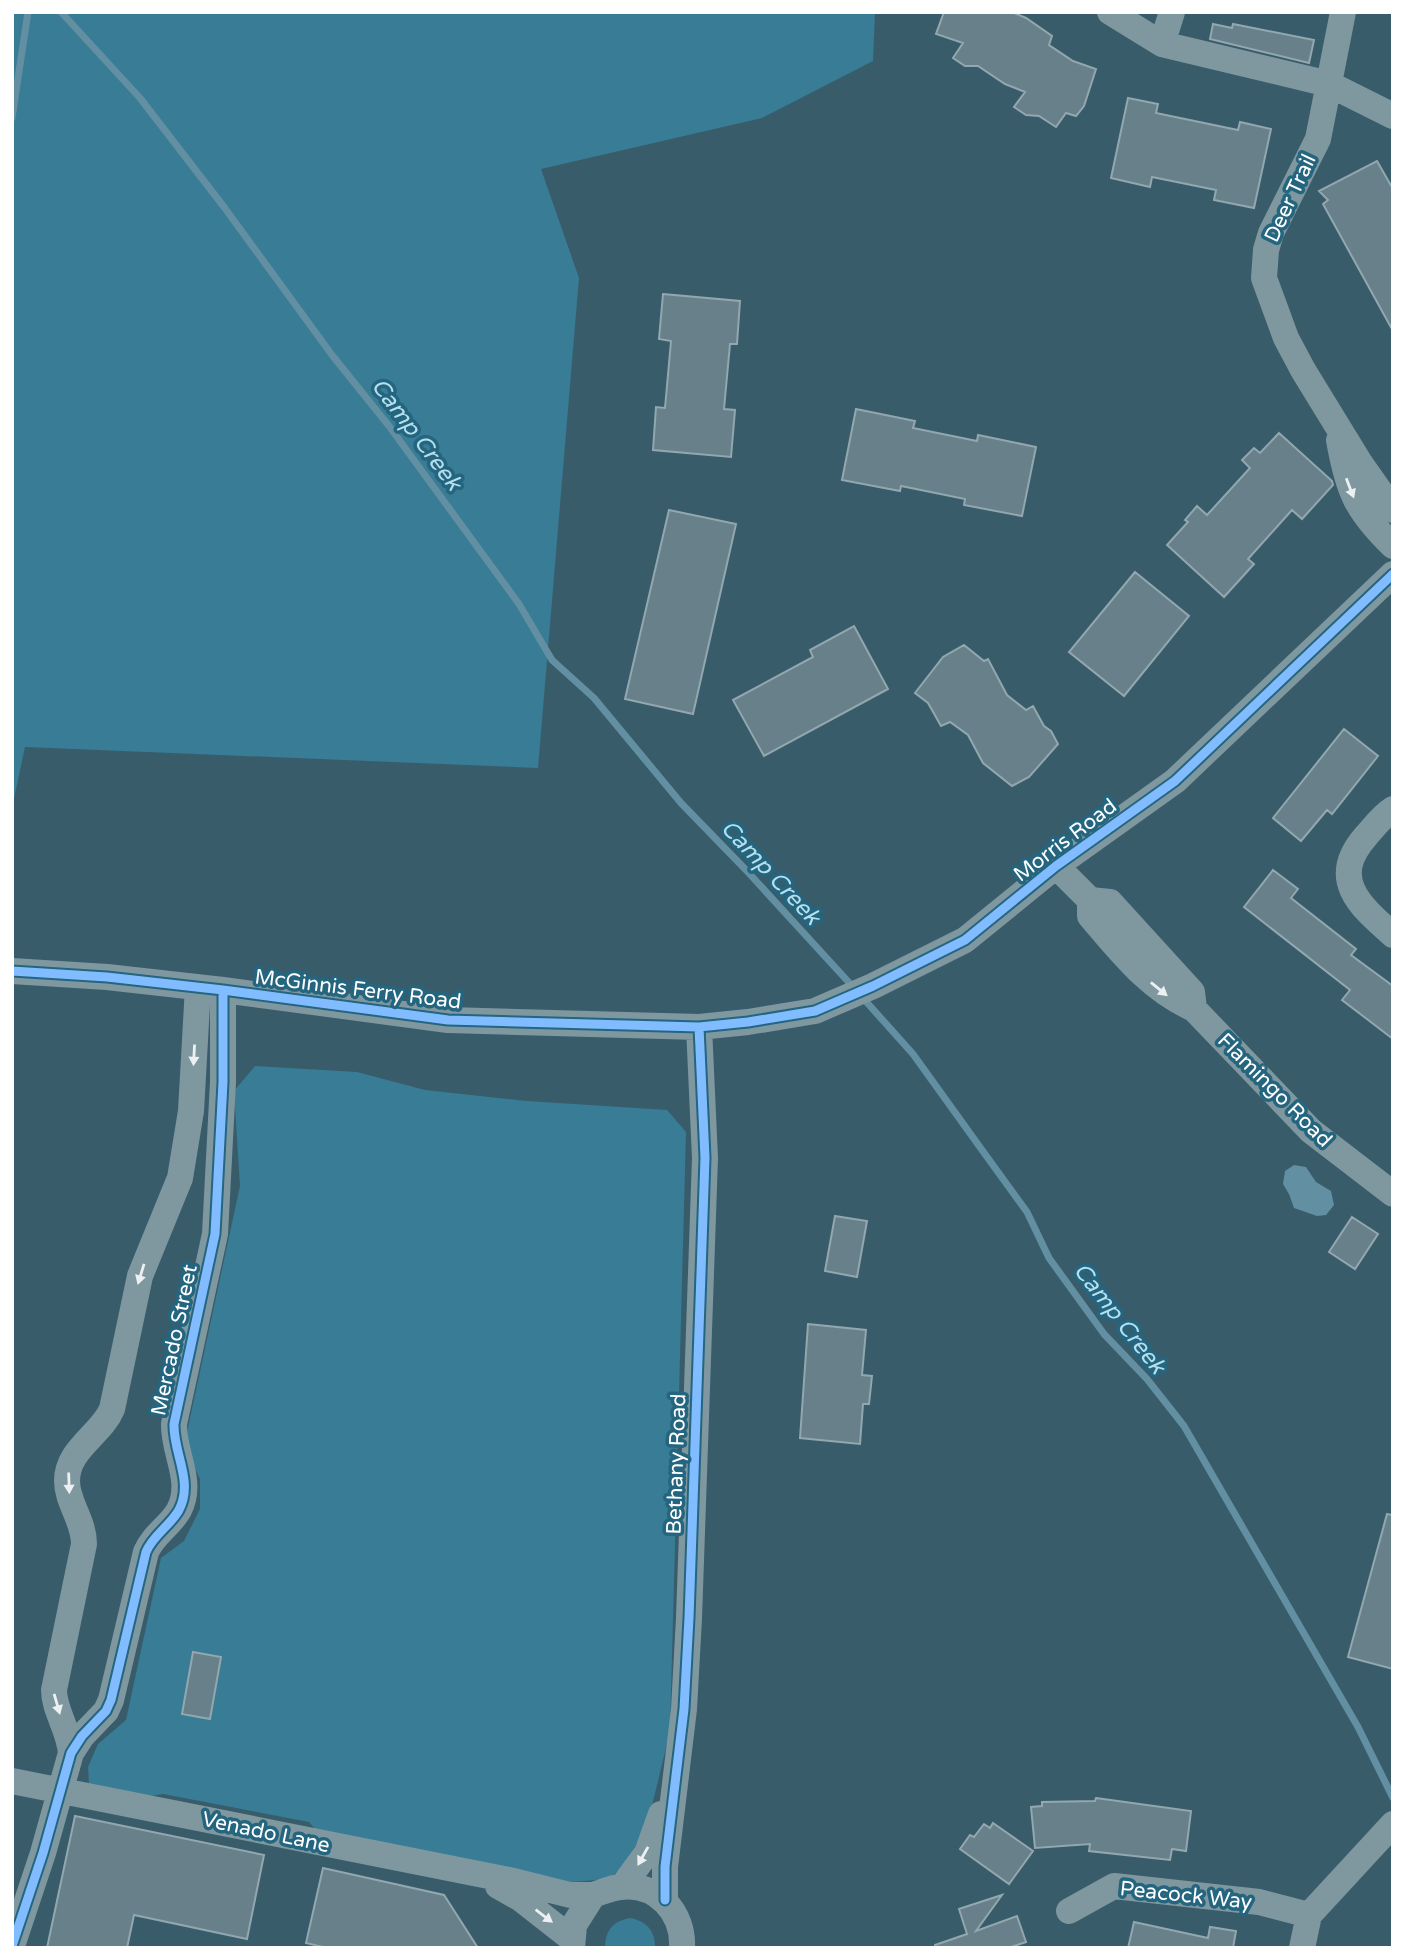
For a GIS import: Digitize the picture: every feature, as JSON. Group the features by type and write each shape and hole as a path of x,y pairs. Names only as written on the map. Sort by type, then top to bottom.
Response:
{"street":[{"path":"1110,12 1162,44 1329,84 1393,116"},
{"path":"1162,44 1171,12"},
{"name":"Deer Trail","path":"1343,12 1318,139 1271,233 1264,278 1286,338 1360,463 1393,510"},
{"path":"1336,421 1346,479 1356,502 1372,525 1393,546"},
{"name":"Morris Road","path":"699,1027 815,1011 873,986 965,940 1056,866 1175,781 1393,574"},
{"path":"1393,809 1360,842 1348,871 1350,886 1358,902 1393,935"},
{"name":"Flamingo Road","path":"1056,866 1090,900 1110,902 1133,946 1192,992 1194,1009 1311,1131 1393,1194"},
{"name":"McGinnis Ferry Road","path":"12,971 107,977 211,988 448,1020 699,1027"},
{"name":"Mercado Street","path":"71,1753 54,1690 84,1544 81,1521 69,1493 68,1473 72,1459 102,1427 112,1409 140,1276 180,1178 211,988"},
{"name":"Mercado Street","path":"12,1946 71,1753 82,1735 106,1711 111,1700 149,1544 179,1510 182,1501 183,1473 174,1441 174,1424 216,1221 223,1082 211,988"},
{"name":"Bethany Road","path":"665,1900 665,1867 684,1709 687,1645 705,1158 699,1027"},
{"name":"Bethany Road","path":"622,1886 646,1853 676,1776"},
{"name":"Venado Lane","path":"12,1782 514,1881 570,1895 593,1895"},
{"path":"1302,1948 1309,1914 1393,1824"},
{"name":"Venado Lane","path":"470,1874 522,1899 572,1943"},
{"path":"572,1943 581,1912 593,1895 622,1886 641,1888 665,1900 679,1921 682,1948"},
{"name":"Peacock Way","path":"1069,1911 1114,1886 1259,1902 1309,1914"}],"shaded area":[{"path":"12,12 875,12 873,61 762,118 541,169 579,278 538,768 25,747 12,808"},
{"path":"255,1066 357,1072 425,1090 527,1101 667,1110 686,1132 670,1731 652,1806 630,1860 609,1879 559,1883 319,1834 309,1822 163,1794 137,1798 89,1784 88,1767 98,1744 126,1720 161,1558 184,1541 200,1509 200,1479 184,1446 240,1186 234,1091"},
{"path":"1294,1165 1306,1167 1316,1182 1331,1191 1334,1205 1326,1215 1317,1216 1294,1208 1283,1184 1285,1171"},
{"path":"630,1918 649,1928 654,1937 655,1948 605,1948 611,1928"}],"building":[{"path":"944,12 1012,12 1026,18 1052,36 1049,45 1073,61 1096,69 1084,106 1076,116 1066,113 1056,127 1039,116 1026,115 1014,107 1025,92 1005,84 978,66 965,66 953,58 963,43 936,34"},
{"path":"1213,24 1232,28 1233,24 1314,40 1309,63 1210,39"},
{"path":"1128,98 1158,104 1156,113 1238,130 1240,122 1271,129 1254,208 1214,200 1216,190 1152,177 1150,187 1111,178"},
{"path":"1377,161 1393,189 1393,331 1323,204 1328,200 1319,191"},
{"path":"663,294 740,301 737,344 730,344 724,409 735,410 731,457 653,450 656,407 665,408 671,341 659,339"},
{"path":"856,409 915,421 913,428 977,441 978,435 1036,447 1022,516 964,505 965,499 901,486 900,491 842,480"},
{"path":"1279,433 1332,481 1333,485 1302,519 1292,510 1248,559 1254,564 1224,597 1167,545 1188,522 1185,520 1197,506 1207,515 1250,468 1242,460 1254,448 1260,453"},
{"path":"669,510 736,524 693,714 625,699"},
{"path":"1135,572 1189,616 1124,696 1069,652"},
{"path":"854,626 888,689 764,756 733,700 813,657 810,650"},
{"path":"964,645 984,661 988,659 1007,695 1026,710 1033,706 1058,744 1029,777 1012,786 983,763 968,735 950,722 941,726 928,703 915,693 943,657"},
{"path":"1344,729 1378,756 1332,814 1327,810 1301,841 1273,818"},
{"path":"1273,870 1298,889 1291,898 1356,949 1351,955 1393,986 1393,1039 1342,1000 1350,990 1244,907"},
{"path":"835,1216 867,1221 857,1277 825,1271"},
{"path":"1352,1217 1378,1234 1355,1269 1329,1252"},
{"path":"808,1324 866,1330 862,1375 872,1376 869,1404 863,1404 860,1444 800,1438"},
{"path":"1387,1514 1393,1515 1393,1669 1348,1657"},
{"path":"193,1652 221,1657 210,1719 182,1714"},
{"path":"1096,1798 1191,1811 1186,1851 1172,1849 1170,1860 1089,1851 1090,1844 1035,1848 1031,1807 1042,1806 1042,1802 1095,1801"},
{"path":"75,1816 264,1855 247,1939 134,1915 127,1948 47,1948"},
{"path":"993,1823 1033,1851 1009,1884 960,1849 970,1835 974,1837 984,1824 990,1828"},
{"path":"323,1868 444,1895 478,1948 327,1948 306,1943"},
{"path":"1002,1895 976,1931 1017,1916 1026,1942 1008,1948 935,1948 935,1945 967,1934 959,1909"},
{"path":"1134,1922 1208,1938 1210,1927 1236,1931 1233,1948 1128,1948"}],"waterway":[{"path":"12,118 28,12"},
{"name":"Camp Creek","path":"61,12 140,98 224,207 519,604 552,660 594,698 681,803 854,988"},
{"name":"Camp Creek","path":"862,997 913,1054 1027,1212 1049,1258 1104,1334 1147,1379 1184,1426 1358,1727 1393,1798"}],"cycle path":[{"path":"12,971 107,977 223,990 448,1020 699,1027 815,1011 873,986 965,940 1056,866 1175,781 1393,574"},
{"path":"12,1946 43,1853 71,1753 82,1736 106,1711 111,1700 146,1552 175,1516 183,1499 184,1478 174,1424 215,1234 223,1082 223,990"},
{"path":"665,1900 665,1867 684,1709 689,1618 705,1158 699,1027"}]}
